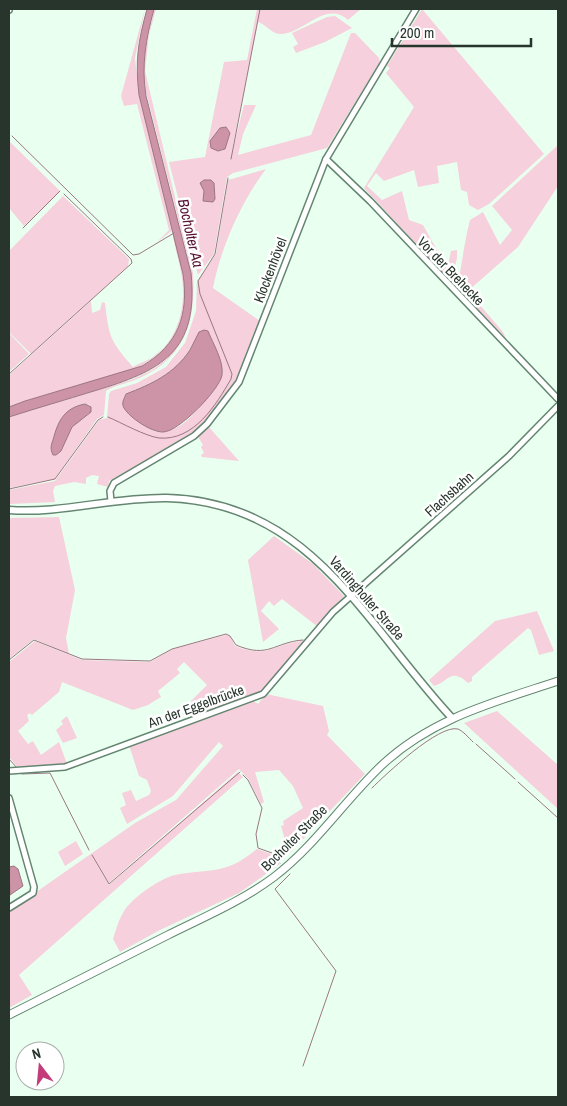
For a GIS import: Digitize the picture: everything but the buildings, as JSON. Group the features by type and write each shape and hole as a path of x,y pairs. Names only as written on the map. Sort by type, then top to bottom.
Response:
{"main road":[{"name":"Bocholter Straße","path":"9,1015 229,905 267,882 294,860 396,753 430,729 452,718 558,681"}],"street":[{"name":"Klockenhövel","path":"111,502 110,491 114,483 194,436 212,418 239,382 326,159 416,9"},
{"name":"Vor der Brehecke","path":"326,159 370,202 558,400"},
{"name":"Flachsbahn","path":"351,595 509,456 558,406"},
{"name":"Vardingholter Straße","path":"9,510 46,511 140,498 180,499 233,510 263,522 311,554 351,595 452,718"},
{"name":"An der Eggelbrücke","path":"9,771 66,767 264,694 333,612 351,595"},
{"path":"9,798 34,888 33,893 9,908"}],"shaded area":[{"path":"145,9 135,58 139,95 173,230 157,242 169,230 137,104 124,106 121,96"},
{"path":"147,9 154,9 145,52 146,96 191,273 192,300 189,322 181,340 171,354 156,366 139,375 9,417 9,407 142,366 164,349 178,328 184,303 183,274 139,95 138,51"},
{"path":"154,9 156,9 149,35 145,71 193,273 192,308 189,324 184,338 176,351 165,362 152,372 106,391 104,415 97,419 55,479 9,488 9,417 131,380 152,370 167,359 192,296 191,273 145,88 143,63","holes":["89,404 91,412 72,427 61,451 56,455 51,449"]},
{"path":"257,9 361,9 348,20 340,15 323,15 298,29 282,34 275,33 258,22 230,160 244,105 256,105 243,134 238,155 311,135 351,33 355,33 379,58 380,62 327,148 233,173 227,177 214,254 198,275 169,162 205,157 224,62 247,60","holes":["216,133 230,135 222,151 215,150 210,141"]},
{"path":"422,9 544,154 489,204 478,210 469,205 467,192 461,190 457,162 437,166 439,183 418,187 414,170 384,181 376,173 367,186 382,200 402,191 409,220 423,225 437,250 442,264 449,261 451,251 457,250 451,282 364,188 414,107 386,73 390,68 387,66"},
{"path":"335,16 352,28 325,42 296,53 293,47 298,44 292,33 327,17"},
{"path":"226,127 230,133 225,149 218,151 211,148 210,141 220,128"},
{"path":"9,141 60,191 24,226 9,208"},
{"path":"558,145 558,186 518,247 468,291 503,332 508,343 457,288 470,220 483,212 500,245 512,230 492,206"},
{"path":"266,169 240,210 221,257 213,288 260,321 241,368 226,398 205,424 192,435 162,454 109,481 108,487 97,484 99,476 92,475 86,478 86,484 74,482 55,486 53,491 55,502 9,504 9,490 55,481 99,420 107,418 109,394 111,391 137,383 166,367 185,343 196,311 197,281 216,254 228,180","holes":["208,331 221,364 205,398 197,410 178,427 167,431 154,431 135,390 153,383 170,372 180,363 198,338"]},
{"path":"204,180 211,180 214,183 215,199 213,202 203,201 204,191 200,183"},
{"path":"63,196 129,259 128,266 31,354 9,332 9,251"},
{"path":"173,235 184,280 182,313 178,328 170,341 152,358 170,339 180,318 183,283"},
{"path":"91,301 92,313 100,310 102,302 105,303 112,338 119,351 133,367 152,358 128,372 9,407 9,375"},
{"path":"208,331 218,353 222,370 220,381 214,390 198,409 170,430 158,431 136,420 123,406 126,394 170,372 190,350 199,332"},
{"path":"9,333 29,354 9,372"},
{"path":"85,404 91,407 91,412 72,427 61,451 53,455 51,445 63,416 72,409"},
{"path":"208,426 239,461 202,457 201,455 204,453 201,447 203,445 197,435"},
{"path":"59,517 75,590 66,638 69,654 34,639 9,659 9,518"},
{"path":"274,536 313,564 344,596 318,627 282,599 274,606 269,601 261,611 279,629 263,642 248,560"},
{"path":"537,611 554,651 539,655 531,630 528,628 472,677 472,681 468,683 462,678 453,676 434,686 429,680 495,621"},
{"path":"226,635 230,636 235,646 257,651 265,651 286,644 305,641 263,691 198,715 191,701 207,685 184,662 177,669 180,673 158,691 161,697 148,705 133,710 62,682 59,692 32,715 30,713 27,715 29,721 18,731 28,744 33,741 41,755 59,742 67,764 18,768 9,757 9,662 35,641 82,660 150,662 173,649"},
{"path":"266,694 323,706 329,731 327,735 365,774 289,854 281,826 284,825 283,821 303,808 293,786 279,770 255,772 264,802 261,804 249,780 239,769 109,883 91,855 109,885 238,772 243,777 19,975 32,995 9,1008 9,911 135,823 176,800 223,746 219,742 173,796 127,824 120,808 126,805 122,793 131,790 136,801 149,795 151,791 147,780 139,776 129,745 252,700 258,704"},
{"path":"497,711 558,765 558,809 464,723"},
{"path":"67,716 77,738 63,743 56,730 63,724 61,721"},
{"path":"76,841 83,854 65,866 58,852"},
{"path":"257,849 271,854 280,864 239,893 160,930 120,952 113,939 120,919 126,908 146,890 161,880 175,875 226,867 246,858"},
{"path":"14,866 18,869 23,886 10,895 9,867"}],"waterway":[{"path":"231,159 260,9"},
{"name":"Bocholter Aa","path":"12,136 133,255 139,254 174,233"},
{"name":"Bocholter Aa","path":"108,417 153,437 172,437 183,434 193,428 211,410 231,379 232,374 200,294 198,281 215,254 228,178"},
{"path":"23,228 60,191"},
{"path":"9,374 132,263 131,259 64,194"},
{"path":"9,489 55,479 98,420 103,417"},
{"path":"9,660 34,640 82,659 150,661 172,649 226,634 230,636 236,645 256,650 271,649 293,641 303,640"},
{"path":"372,788 413,752 438,734 458,729 473,742"},
{"path":"476,744 515,779"},
{"path":"9,759 17,768"},
{"path":"92,855 109,884 240,772"},
{"path":"22,774 50,773 89,850"},
{"path":"243,775 248,780 262,808 256,834 258,848 272,853 280,863"},
{"path":"518,782 558,818"},
{"path":"290,874 275,889 336,971 303,1066"}]}
